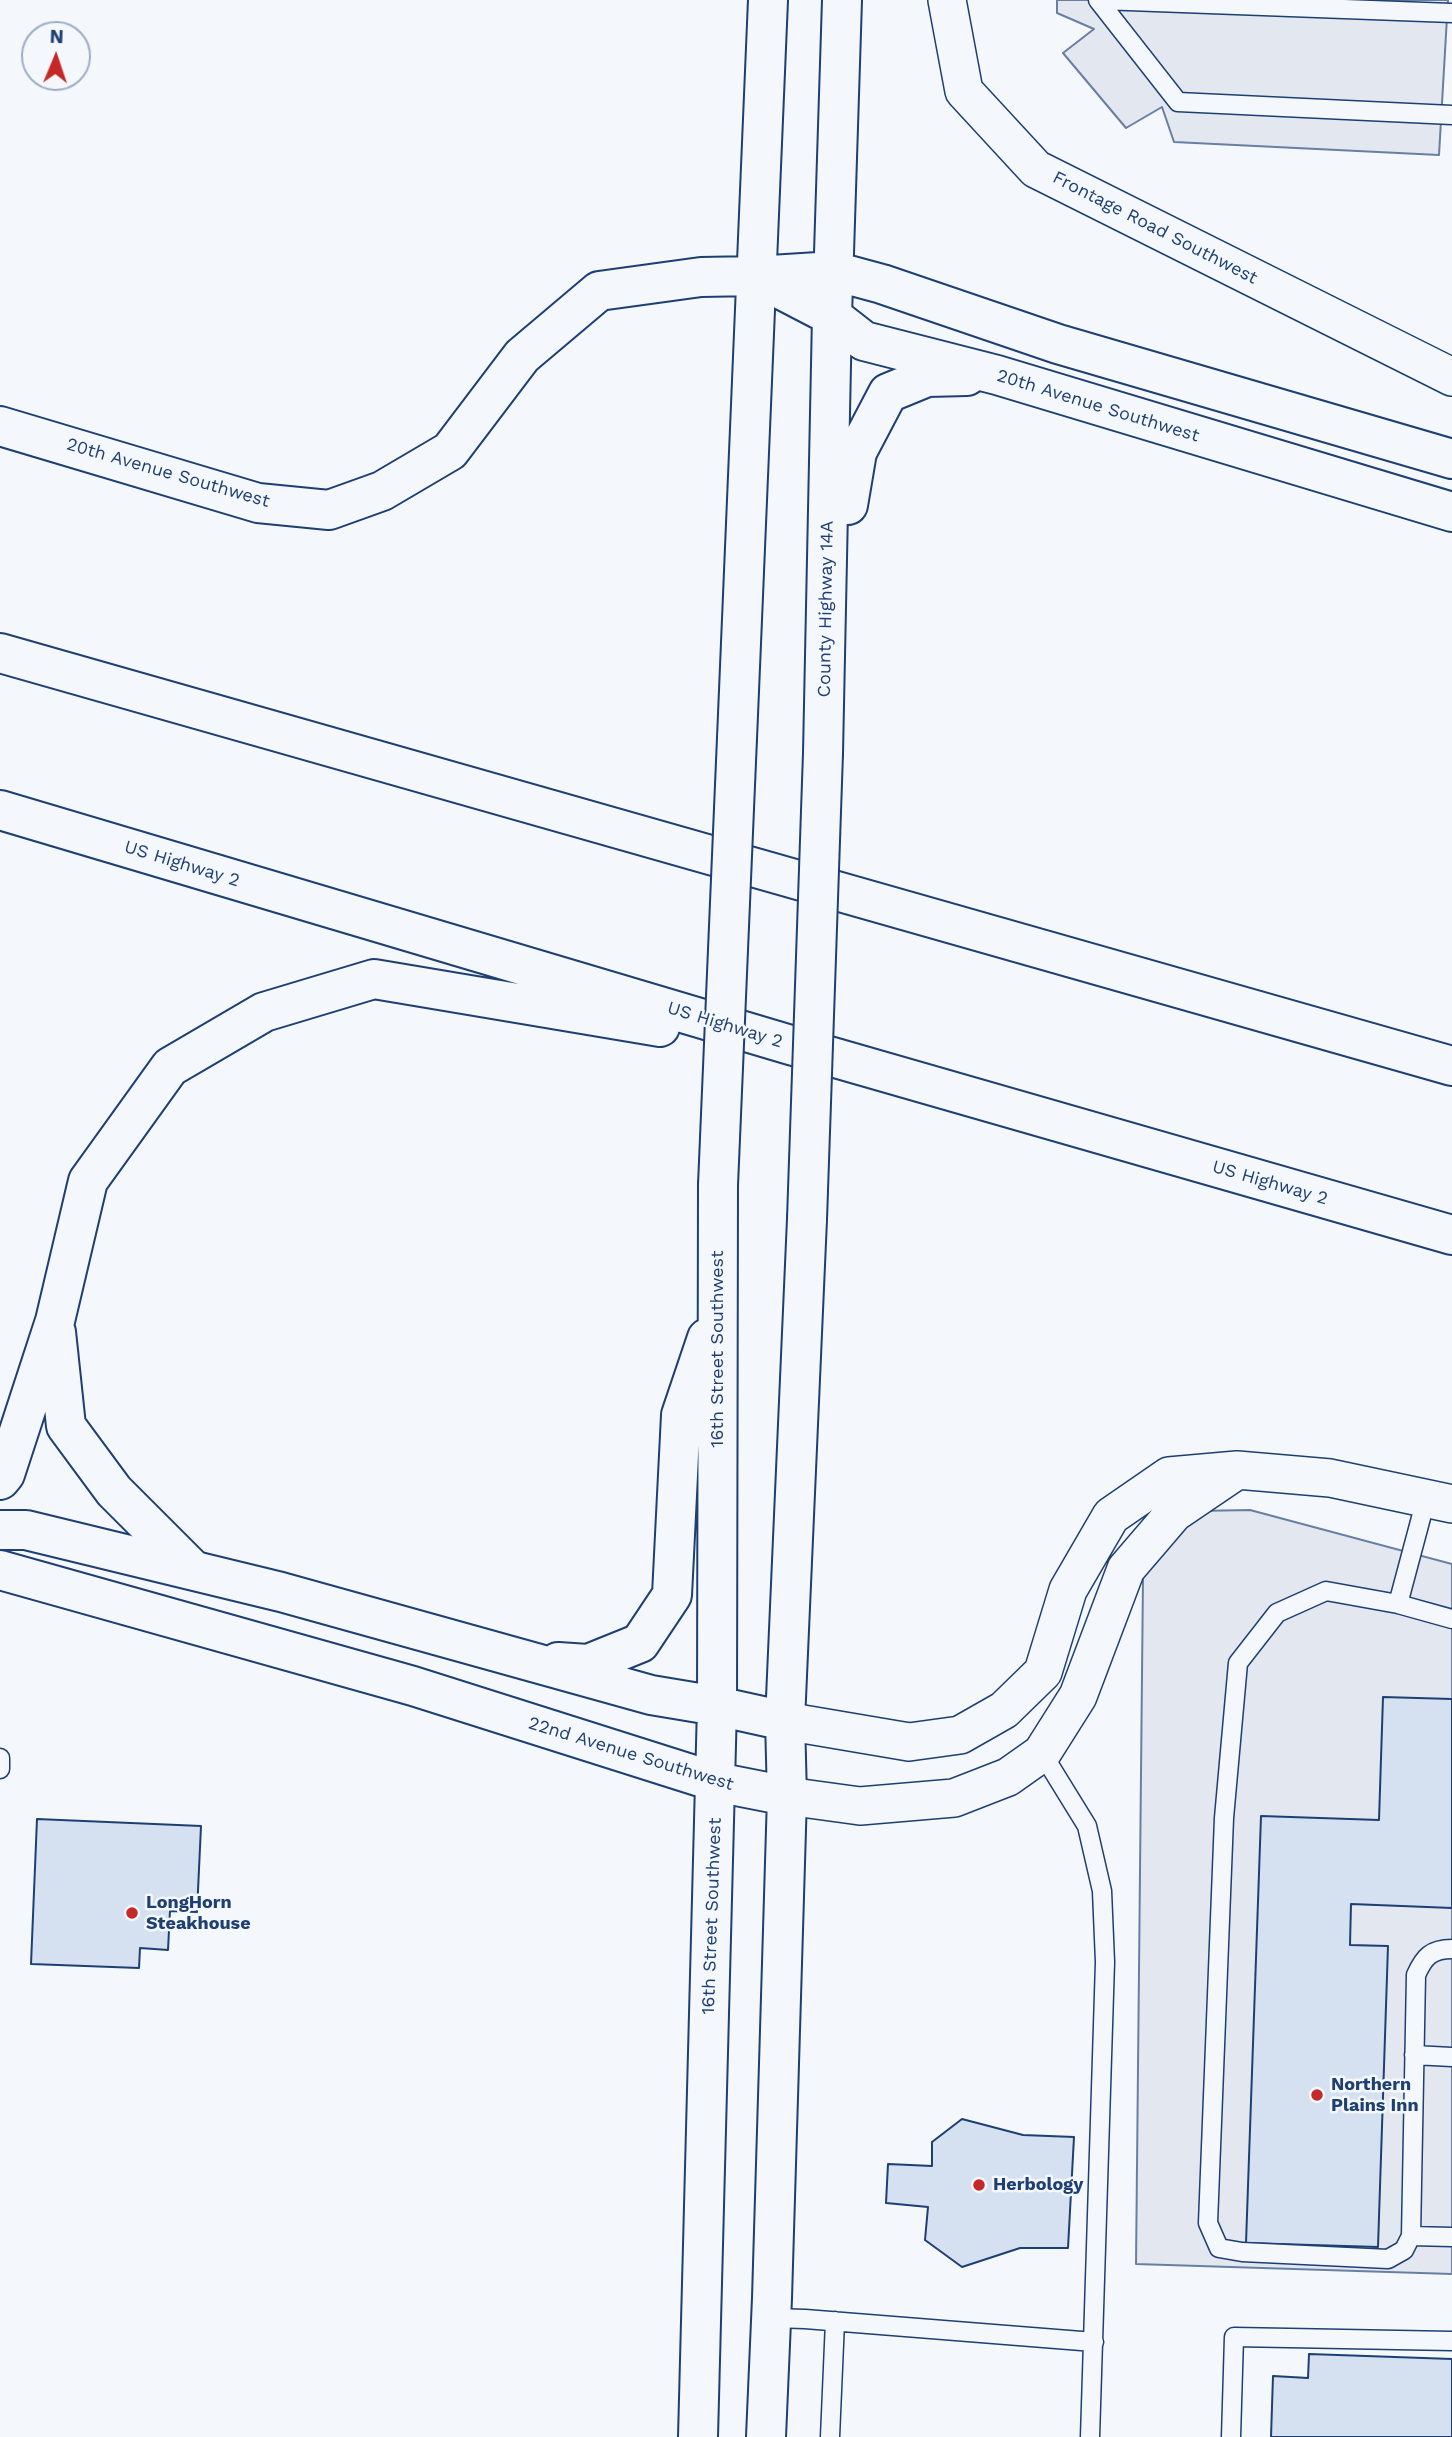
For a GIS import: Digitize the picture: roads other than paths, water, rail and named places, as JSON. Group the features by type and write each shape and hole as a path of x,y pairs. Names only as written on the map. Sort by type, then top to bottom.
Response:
{"main road":[{"path":"755,276 768,0"},
{"name":"County Highway 14A","path":"785,1721 807,1219 823,753 842,0"},
{"name":"20th Avenue Southwest","path":"0,426 258,503 329,510 382,491 450,451 522,356 599,291 701,277 834,271 882,284 1058,344 1452,459"},
{"name":"20th Avenue Southwest","path":"755,276 832,316 864,341 997,375 1452,512"},
{"name":"16th Street Southwest","path":"698,2437 716,1782 718,1185 755,276"},
{"path":"826,627 857,452 888,393 927,377 997,375"},
{"path":"0,653 1443,1061"},
{"name":"US Highway 2","path":"0,810 787,1044 1452,1235"},
{"path":"0,1480 5,1474 55,1321 88,1181 170,1067 264,1012 374,979 624,1022 787,1044"},
{"path":"534,1661 588,1664 640,1643 673,1595 681,1415 718,1306"},
{"path":"55,1321 66,1426 114,1491 192,1569"},
{"path":"0,1530 26,1530 192,1569 651,1695 785,1721 787,1796 772,2318 766,2437"},
{"name":"22nd Avenue Southwest","path":"0,1570 413,1686 716,1782 787,1796"}],"street":[{"name":"Frontage Road Southwest","path":"947,0 964,91 1036,169 1452,377"},
{"path":"785,1721 909,1742 960,1735 1004,1710 1043,1672 1068,1590 1111,1516 1169,1476 1237,1470 1330,1478 1439,1501"},
{"name":"22nd Avenue Southwest","path":"787,1796 860,1806 954,1798 1008,1777 1042,1753 1078,1696 1126,1569 1174,1513 1237,1470"}],"lane":[{"path":"1099,0 1452,13"},
{"path":"1099,0 1178,102 1452,115"},
{"path":"1398,1604 1439,1501"},
{"path":"1452,1619 1398,1604 1326,1591 1277,1613 1238,1663 1224,1818 1208,2223 1219,2248 1242,2252 1388,2259 1404,2250 1411,2236 1416,1975 1423,1961 1439,1949 1452,1949"},
{"path":"1042,1753 1087,1826 1102,1891 1105,1962 1090,2437"},
{"path":"0,1758 0,1769"},
{"path":"1414,2055 1452,2057"},
{"path":"1411,2236 1452,2237"},
{"path":"772,2318 1094,2342"},
{"path":"830,2437 835,2321"},
{"path":"1231,2437 1234,2337 1452,2341"}],"place":[{"name":"LongHorn Steakhouse","path":"132,1913"},
{"name":"Northern Plains Inn","path":"1317,2095"},
{"name":"Herbology","path":"979,2185"}]}
